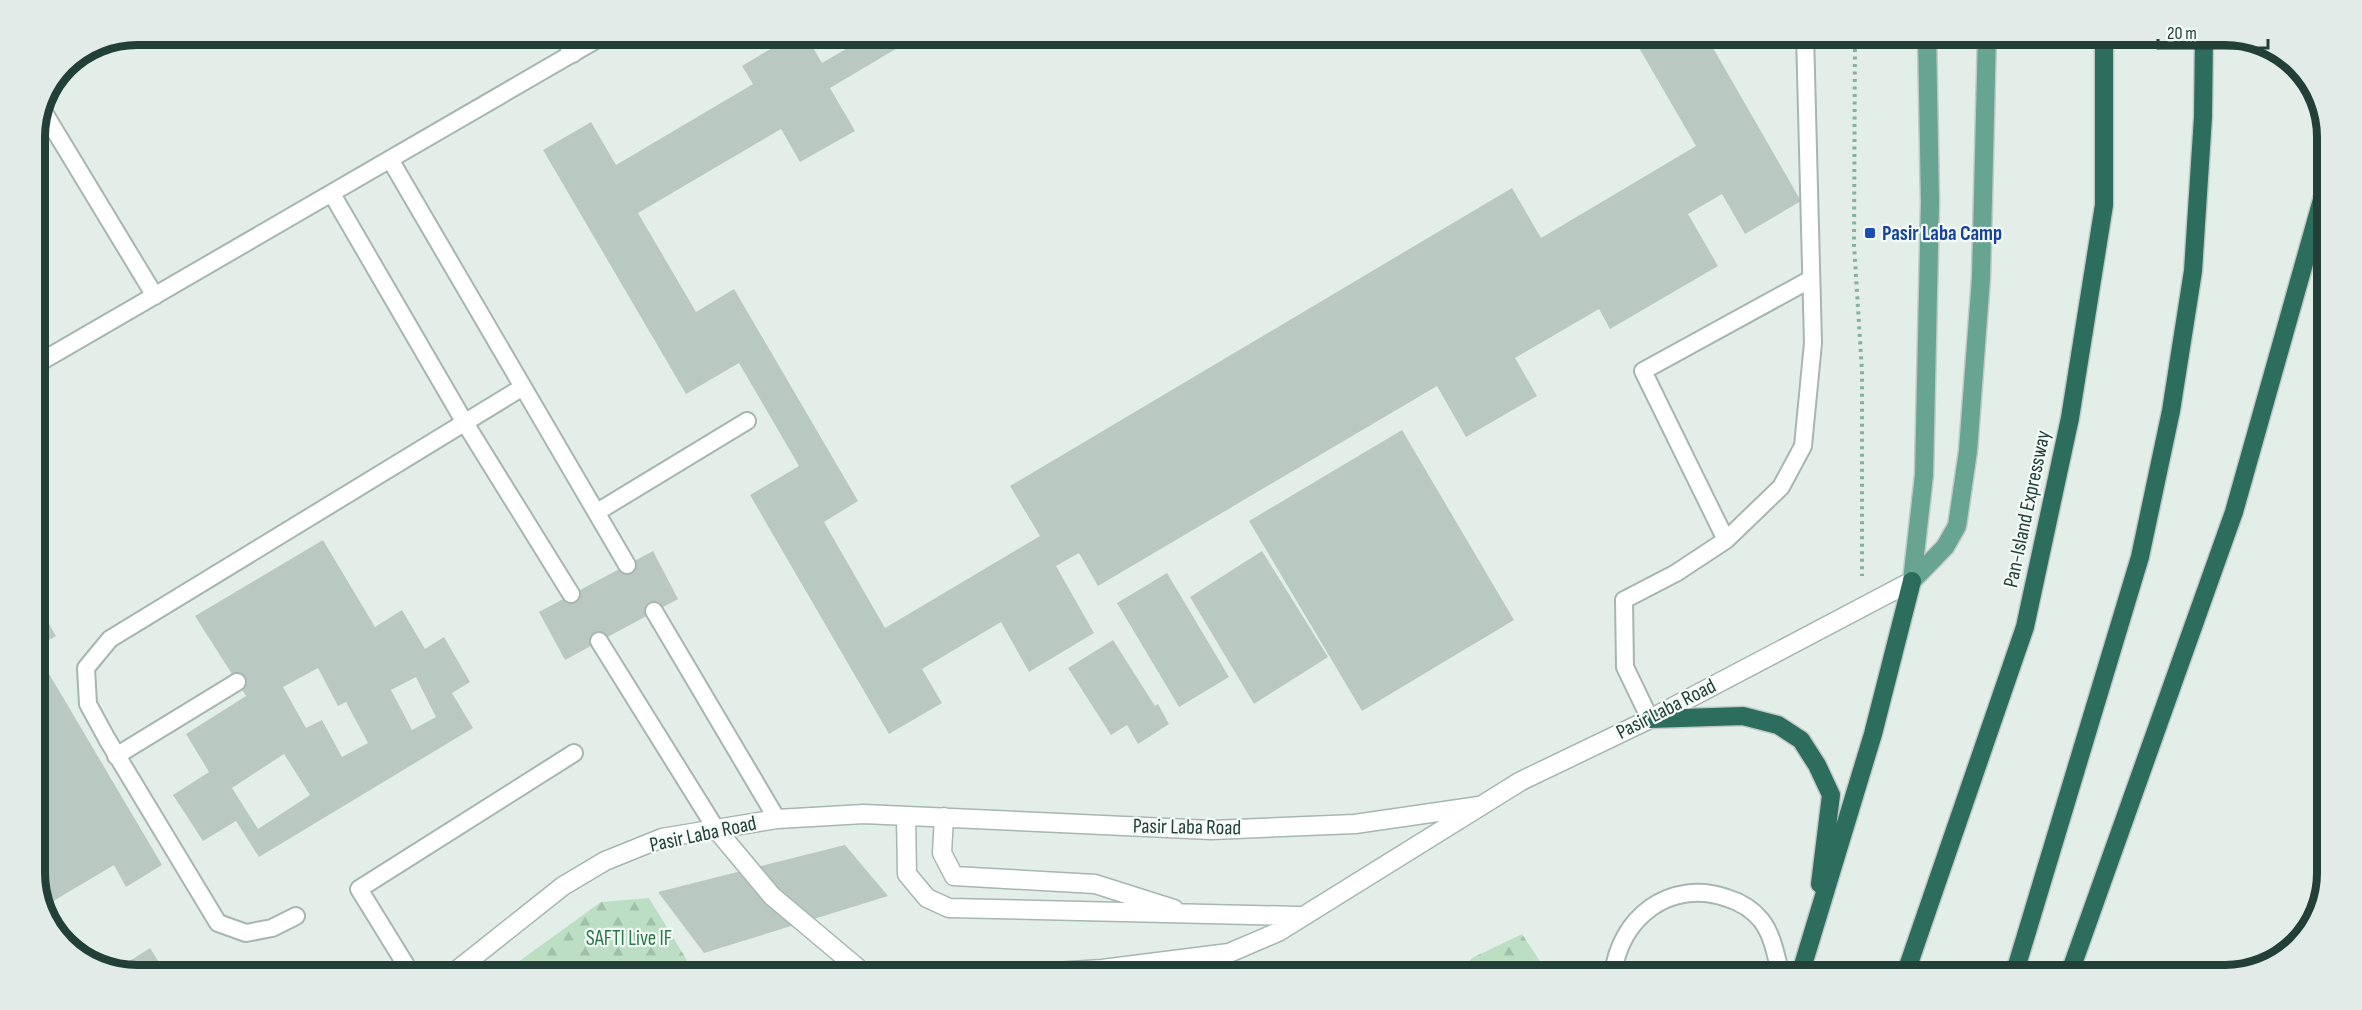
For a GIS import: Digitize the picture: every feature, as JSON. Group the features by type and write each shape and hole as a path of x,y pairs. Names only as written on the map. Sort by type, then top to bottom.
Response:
{"highway":[{"name":"Pan-Island Expressway","path":"1908,965 2025,627 2070,418 2104,205 2104,45"},
{"path":"2017,965 2140,557 2171,411 2193,271 2203,117 2204,45"},
{"path":"2073,965 2234,512 2317,217"},
{"path":"1803,965 1873,734 1912,581"},
{"path":"1650,719 1743,716 1778,725 1801,740 1817,765 1831,795 1812,940"}],"main road":[{"path":"1912,581 1924,475 1930,202 1927,45"},
{"path":"1912,581 1945,548 1957,526 1968,451 1981,278 1987,45"}],"street":[{"name":"Pasir Laba Road","path":"463,965 562,886 605,861 662,838 777,819 864,814 1211,830 1355,824 1479,806 1521,780 1650,719 1912,581"},
{"path":"1134,965 1229,953 1278,932 1299,916 1479,806"},
{"path":"906,816 907,874 927,898 949,908 1194,916 1299,916"},
{"path":"944,817 942,854 954,876 1095,884 1194,916"},
{"path":"716,829 772,896 854,965"}],"lane":[{"path":"568,45 573,54"},
{"path":"45,359 588,45"},
{"path":"1650,719 1625,667 1624,600 1676,573 1726,540 1781,486 1803,446 1812,343 1805,45"},
{"path":"47,118 155,296"},
{"path":"391,161 627,565"},
{"path":"332,194 465,423 572,594"},
{"path":"1726,540 1643,371 1811,279"},
{"path":"296,916 272,928 246,933 218,923 116,756 88,704 86,668 110,639 523,387"},
{"path":"597,512 747,421"},
{"path":"654,611 777,819"},
{"path":"599,641 716,829"},
{"path":"116,756 237,682"},
{"path":"406,965 359,889 574,753"},
{"path":"1614,965 1626,932 1641,916 1661,901 1689,891 1717,894 1742,903 1761,920 1770,937 1778,965"}],"path":[{"path":"1855,45 1854,245 1862,370 1862,580"}],"green space":[{"name":"SAFTI Live IF","path":"649,898 690,965 514,965 601,902"},
{"path":"1522,934 1542,965 1466,965 1472,958"}],"building":[{"path":"777,45 811,45 822,63 853,45 902,45 830,88 855,131 800,162 781,129 638,213 696,312 734,289 858,501 824,522 885,628 1040,536 1010,486 1512,188 1541,238 1696,146 1637,45 1711,45 1801,201 1745,234 1722,194 1688,214 1718,266 1610,329 1599,309 1515,358 1537,396 1466,437 1437,386 1098,586 1079,553 1056,566 1094,633 1029,672 1001,622 922,669 942,703 889,734 750,495 799,466 739,363 686,394 543,150 591,122 616,165 753,84 742,66"},
{"path":"1402,430 1514,620 1362,711 1249,521"},
{"path":"323,540 375,627 402,610 425,649 444,637 470,682 452,693 473,728 259,857 236,821 203,841 173,795 209,772 186,734 246,696 195,616","holes":["318,668 338,706 346,702 368,743 342,757 322,720 306,728 283,687","416,677 436,717 412,730 391,690","284,754 310,795 258,829 232,788"]},
{"path":"653,551 678,599 565,660 539,612"},
{"path":"1262,551 1328,657 1254,704 1190,597"},
{"path":"1167,573 1229,677 1179,707 1117,603"},
{"path":"45,617 56,636 45,642"},
{"path":"1113,640 1155,706 1158,704 1169,724 1138,744 1127,725 1111,735 1068,668"},
{"path":"45,667 162,865 126,887 114,865 50,903 45,879"},
{"path":"845,845 888,896 704,953 658,892"},
{"path":"2316,883 2310,908 2306,917 2303,915"},
{"path":"150,948 161,965 137,965 125,964"}],"place":[{"name":"Pasir Laba Camp","path":"1870,233"}]}
